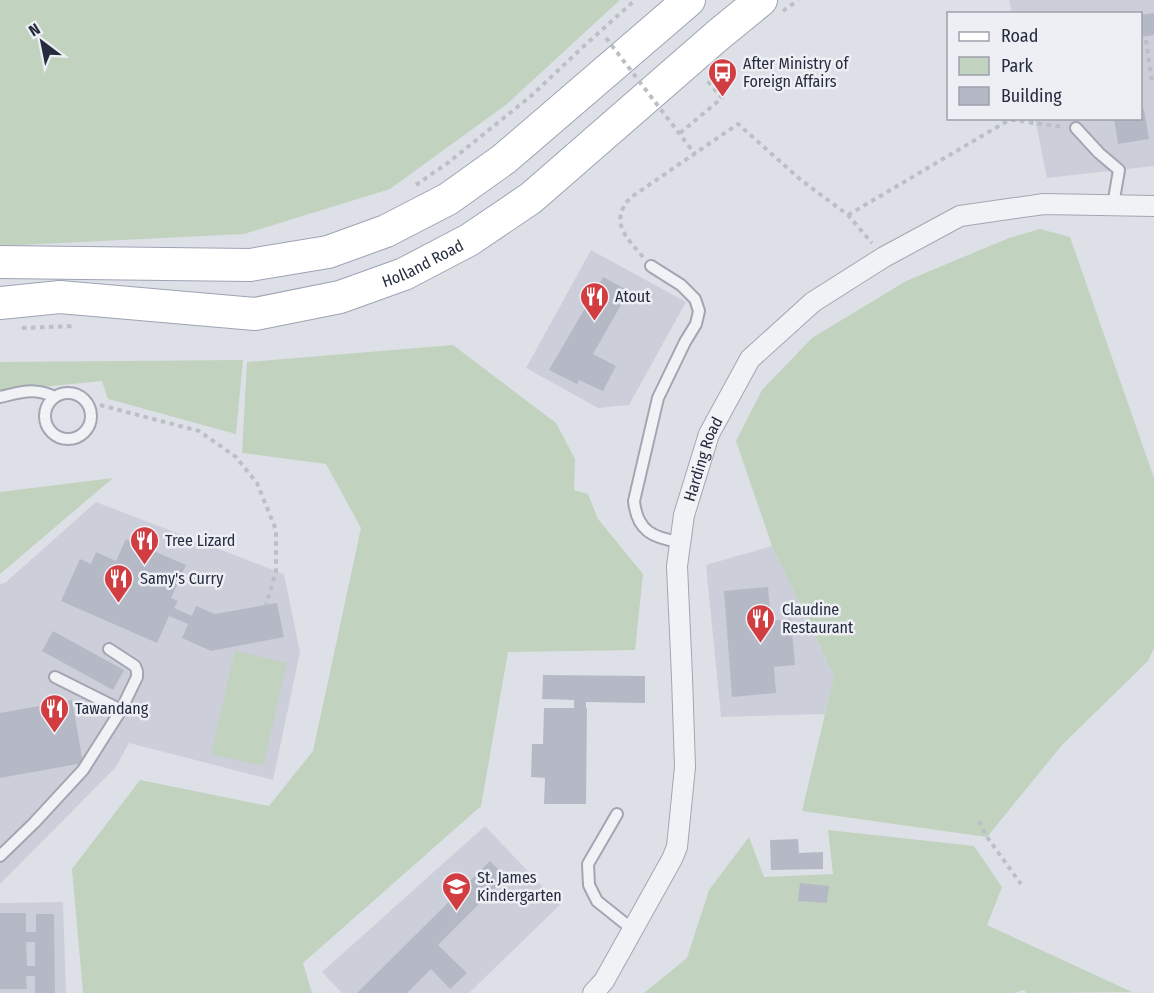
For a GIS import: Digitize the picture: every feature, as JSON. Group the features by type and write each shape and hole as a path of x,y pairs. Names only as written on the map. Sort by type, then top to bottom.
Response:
{"main road":[{"path":"0,262 250,265 328,252 386,231 448,199 504,159 689,0"},
{"name":"Holland Road","path":"0,303 60,297 255,314 340,297 404,274 469,240 531,198 761,0"}],"street":[{"name":"Harding Road","path":"593,993 604,981 677,847 684,767 677,566 684,515 709,434 750,359 813,302 884,257 960,216 1044,204 1154,206"}],"lane":[{"path":"1076,128 1099,153 1119,170 1113,205"},
{"path":"651,266 681,285 695,299 699,311 696,324 658,398 634,501 638,520 645,530 656,537 680,542"},
{"path":"0,397 28,391 42,391 54,397 64,393 74,393 83,397 92,414 85,432 77,438 67,440 58,438 50,432 45,423 44,413 54,397"},
{"path":"0,856 83,770 122,710 137,677 137,671 135,666 109,649"},
{"path":"55,677 122,710"},
{"path":"617,814 588,864 589,885 597,901 632,929"}],"path":[{"path":"407,190 449,162 531,96 634,0"},
{"path":"622,11 629,19"},
{"path":"606,38 695,154"},
{"path":"1146,40 1152,81 1154,81"},
{"path":"680,133 722,98"},
{"path":"848,215 1008,120 1076,128"},
{"path":"651,266 625,236 621,228 621,212 625,204 630,198 738,124 801,180 848,215 884,257"},
{"path":"100,405 199,431 236,457 257,483 276,530 276,571 266,605"},
{"path":"980,821 987,837 1021,884"}],"shaded area":[{"path":"1009,0 1154,0 1154,166 1047,178 1035,120 1142,120 1142,12 1012,12"},
{"path":"591,250 686,302 629,405 598,408 526,368"},
{"path":"96,502 284,574 300,652 273,780 129,743 116,767 0,884 0,584 5,583"},
{"path":"772,546 834,676 825,714 721,717 706,565"},
{"path":"485,826 560,905 469,993 342,993 322,972"},
{"path":"63,902 66,993 0,993 0,903"}],"green space":[{"path":"0,0 620,0 507,104 390,189 244,234 0,246"},
{"path":"1040,229 1070,237 1154,478 1154,648 1148,661 1062,745 987,837 802,811 834,676 772,546 736,441 762,390 812,338 906,281 1009,238"},
{"path":"453,345 556,423 575,459 574,490 588,494 598,519 643,574 635,650 508,652 481,806 303,963 312,993 83,993 72,869 140,780 269,806 313,751 361,528 326,464 242,453 247,362"},
{"path":"243,360 236,434 108,399 102,381 0,391 0,362"},
{"path":"113,478 0,574 0,492"},
{"path":"235,651 287,663 263,766 211,754"},
{"path":"828,830 974,846 1002,887 987,925 1132,992 1026,993 1024,990 1014,993 644,993 687,958 709,890 749,837 764,877 833,874"}],"building":[{"path":"1154,13 1154,35 1142,37 1142,15"},
{"path":"1142,109 1144,109 1149,139 1118,144 1114,120 1142,120"},
{"name":"Atout","path":"603,277 629,291 593,354 616,366 603,391 579,380 577,384 549,370"},
{"path":"126,539 186,565 171,598 178,601 174,608 192,616 196,606 215,614 277,603 284,637 211,651 182,638 188,624 169,616 157,643 61,601 80,559 91,564 96,552 116,561"},
{"name":"Claudine Restaurant","path":"768,587 771,621 791,619 795,665 774,667 776,693 732,697 724,591"},
{"path":"53,631 124,670 113,690 42,651"},
{"path":"543,675 645,676 645,703 586,702 586,804 544,804 545,778 531,777 532,744 543,744 544,708 574,708 574,700 542,699"},
{"path":"72,700 83,763 0,778 0,713"},
{"path":"798,839 799,853 823,852 823,869 771,870 770,840"},
{"name":"St. James Kindergarten","path":"490,861 506,877 438,945 467,973 450,989 431,969 407,993 357,993"},
{"path":"800,883 829,886 827,903 798,901"},
{"path":"0,913 26,913 26,932 36,932 36,914 54,914 55,993 35,993 35,976 26,976 27,989 0,989","holes":["26,942 35,942 35,966 27,966"]}],"place":[{"name":"After Ministry of Foreign Affairs","path":"722,98"},
{"name":"Atout","path":"594,322"},
{"name":"Tree Lizard","path":"144,566"},
{"name":"Samy's Curry","path":"119,604"},
{"name":"Claudine Restaurant","path":"761,644"},
{"name":"Tawandang","path":"54,734"},
{"name":"St. James Kindergarten","path":"456,912"}]}
